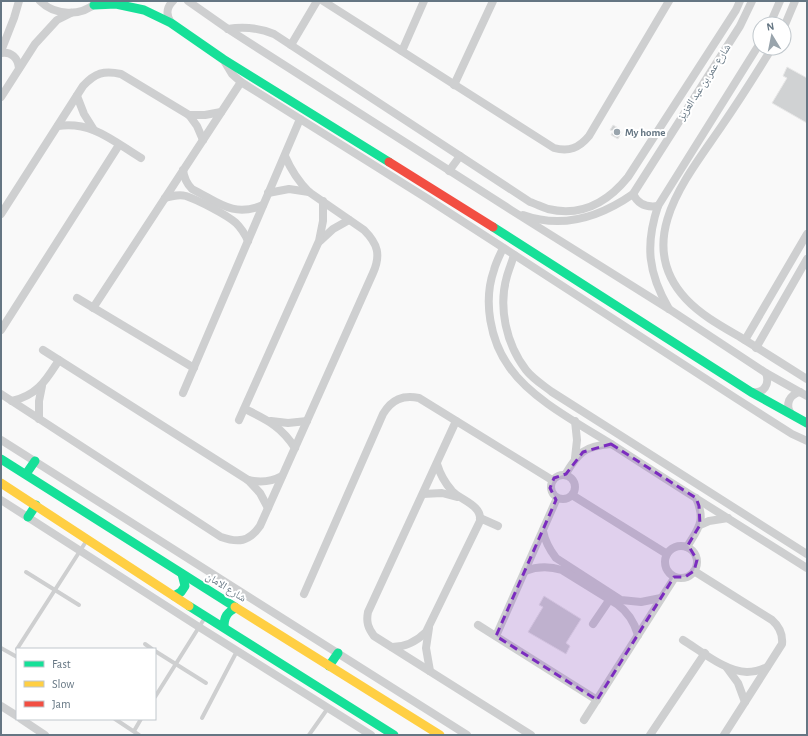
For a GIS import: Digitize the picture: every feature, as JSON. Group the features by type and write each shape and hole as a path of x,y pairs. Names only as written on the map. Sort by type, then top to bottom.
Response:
{"street":[{"path":"19,1 1,52 13,55 17,59 19,68"},
{"path":"40,1 44,5 57,11 71,13 83,11 96,3 116,4 144,10 171,23 223,59 433,189 751,392 807,424"},
{"path":"171,23 167,11 169,5 173,1"},
{"path":"188,1 228,29 449,171 669,309 766,373 803,394"},
{"path":"291,45 317,1"},
{"path":"323,1 554,148 568,150 575,148 584,142 589,136 669,1"},
{"path":"402,51 424,1"},
{"path":"454,85 493,1"},
{"path":"228,29 242,27 258,29 274,34 530,202 547,209 566,211 584,209 602,202 617,191 628,177 736,10 740,1"},
{"name":"شارع عمر بن عبد العزيز","path":"511,210 528,217 547,220 571,220 601,212 618,204 632,194 740,26 752,1"},
{"path":"773,16 780,1"},
{"path":"789,16 795,1"},
{"path":"1,98 35,44 47,29 58,20 71,13"},
{"path":"669,309 658,288 650,259 652,223 658,206 681,167 752,55"},
{"path":"767,56 677,195 667,218 663,243 664,256 672,280 687,300 717,323 807,379"},
{"path":"223,59 228,69 240,82 428,199 792,434 807,441"},
{"path":"1,214 77,96 90,79 96,75 111,72 121,74 189,115 197,126 203,140"},
{"path":"94,308 240,82"},
{"path":"77,96 84,114 94,130"},
{"path":"725,97 737,104"},
{"path":"189,115 205,115 221,112"},
{"path":"183,393 300,119"},
{"path":"58,126 76,125 94,130 141,158"},
{"path":"1,330 119,145"},
{"path":"641,155 652,163"},
{"path":"1,394 221,537 232,541 240,541 249,538 260,526 377,264 378,255 371,237 309,192 295,176 285,156"},
{"path":"449,171 460,156"},
{"path":"681,167 690,173"},
{"path":"183,170 187,184 192,189 231,209 242,211 263,205"},
{"path":"268,194 289,189 309,192"},
{"path":"428,199 433,189"},
{"path":"632,194 645,206 658,206"},
{"path":"165,198 172,196 186,196 212,209 235,222 243,231 248,241"},
{"path":"239,420 319,241 323,221 323,201"},
{"path":"319,241 333,229 349,220"},
{"path":"745,340 807,234"},
{"path":"503,248 493,271 489,296 490,321 497,345 509,368 526,387 575,421 807,568"},
{"path":"514,255 506,276 503,298 504,320 510,342 517,355 534,378 552,392 807,554"},
{"path":"756,348 807,259"},
{"path":"573,293 580,283"},
{"path":"77,298 194,368"},
{"path":"43,350 248,480 260,493 268,508"},
{"path":"39,418 39,402 43,385 59,360"},
{"path":"751,392 756,393 766,388 768,383 766,373"},
{"path":"12,401 28,395 43,385"},
{"path":"791,414 788,410 791,396 803,394"},
{"path":"304,594 388,406 394,400 402,397 419,398 552,480"},
{"path":"244,409 270,421 288,424 306,422"},
{"path":"270,421 284,433 295,448"},
{"path":"456,421 367,618 368,627 374,636 531,735"},
{"path":"566,475 575,458 577,440 575,421"},
{"path":"1,440 467,735"},
{"path":"575,458 591,447 611,444"},
{"name":"شارع الامان","path":"1,459 440,735"},
{"path":"26,474 35,461"},
{"path":"391,646 407,645 414,642 420,638 430,625 480,521 476,508 460,498 446,483 436,464"},
{"path":"566,475 574,481 575,488 572,495 567,498 557,498 551,492 552,480 557,476 566,475"},
{"path":"248,480 265,482 282,476"},
{"path":"1,483 174,596 394,735"},
{"path":"423,494 442,493 460,498"},
{"path":"572,495 667,554"},
{"path":"496,636 557,498"},
{"path":"687,547 700,525 701,515 696,498"},
{"path":"1,500 199,627 372,735"},
{"path":"28,517 36,505"},
{"path":"480,518 498,526"},
{"path":"700,525 714,520 728,518"},
{"path":"543,531 545,540 556,558 621,600 641,602 661,598"},
{"path":"675,547 687,547 695,555 696,566 694,571 685,577 675,577 666,569 665,562 667,554 675,547"},
{"path":"525,571 538,567 553,567 562,570 610,599 625,610 631,617 638,635"},
{"path":"694,571 764,615 777,625 781,631 782,644 724,735"},
{"path":"174,596 181,592 185,586 182,574"},
{"path":"584,720 675,577"},
{"path":"593,624 610,599"},
{"path":"224,627 224,619 227,613 236,608"},
{"path":"430,625 426,648 430,671"},
{"path":"478,625 597,700"},
{"path":"683,640 735,671 757,671 768,667"},
{"path":"329,666 338,653"},
{"path":"650,735 704,653"},
{"path":"725,666 738,683 745,702"},
{"path":"1,706 16,715"},
{"path":"22,720 45,735"}],"lane":[{"path":"18,648 87,539"},
{"path":"26,572 79,605"},
{"path":"156,695 206,616"},
{"path":"144,644 150,648"},
{"path":"1,648 15,656"},
{"path":"202,718 237,651"},
{"path":"156,652 206,683"},
{"path":"309,735 328,708"},
{"path":"116,720 139,735"},
{"path":"134,732 140,720"}],"highlighted area":[{"path":"611,444 696,498 699,506 700,525 688,545 697,560 694,571 685,577 674,577 597,700 496,636 556,500 550,488 554,478 566,474 583,452"}],"building":[{"path":"787,67 807,78 807,123 772,103 787,78 783,76"},
{"name":"My home","path":"613,125 622,132 618,139 611,135 613,131 610,130"},
{"path":"544,596 581,619 566,643 570,646 566,654 528,632 543,607 539,605"}],"traffic: fast":[{"path":"94,5 116,4 144,10 171,23 223,59 389,162"},
{"path":"493,227 751,392 807,423"},
{"path":"1,459 235,607"},
{"path":"26,474 35,461"},
{"path":"28,517 36,505"},
{"path":"174,596 181,592 185,586 182,574"},
{"path":"189,606 394,735"},
{"path":"224,627 227,615 230,611 236,608"},
{"path":"329,666 338,653"}],"traffic: slow":[{"path":"1,483 189,606"},
{"path":"235,607 440,735"}],"traffic: jam":[{"path":"389,162 493,227"}],"place":[{"name":"My home","path":"617,132"}]}
